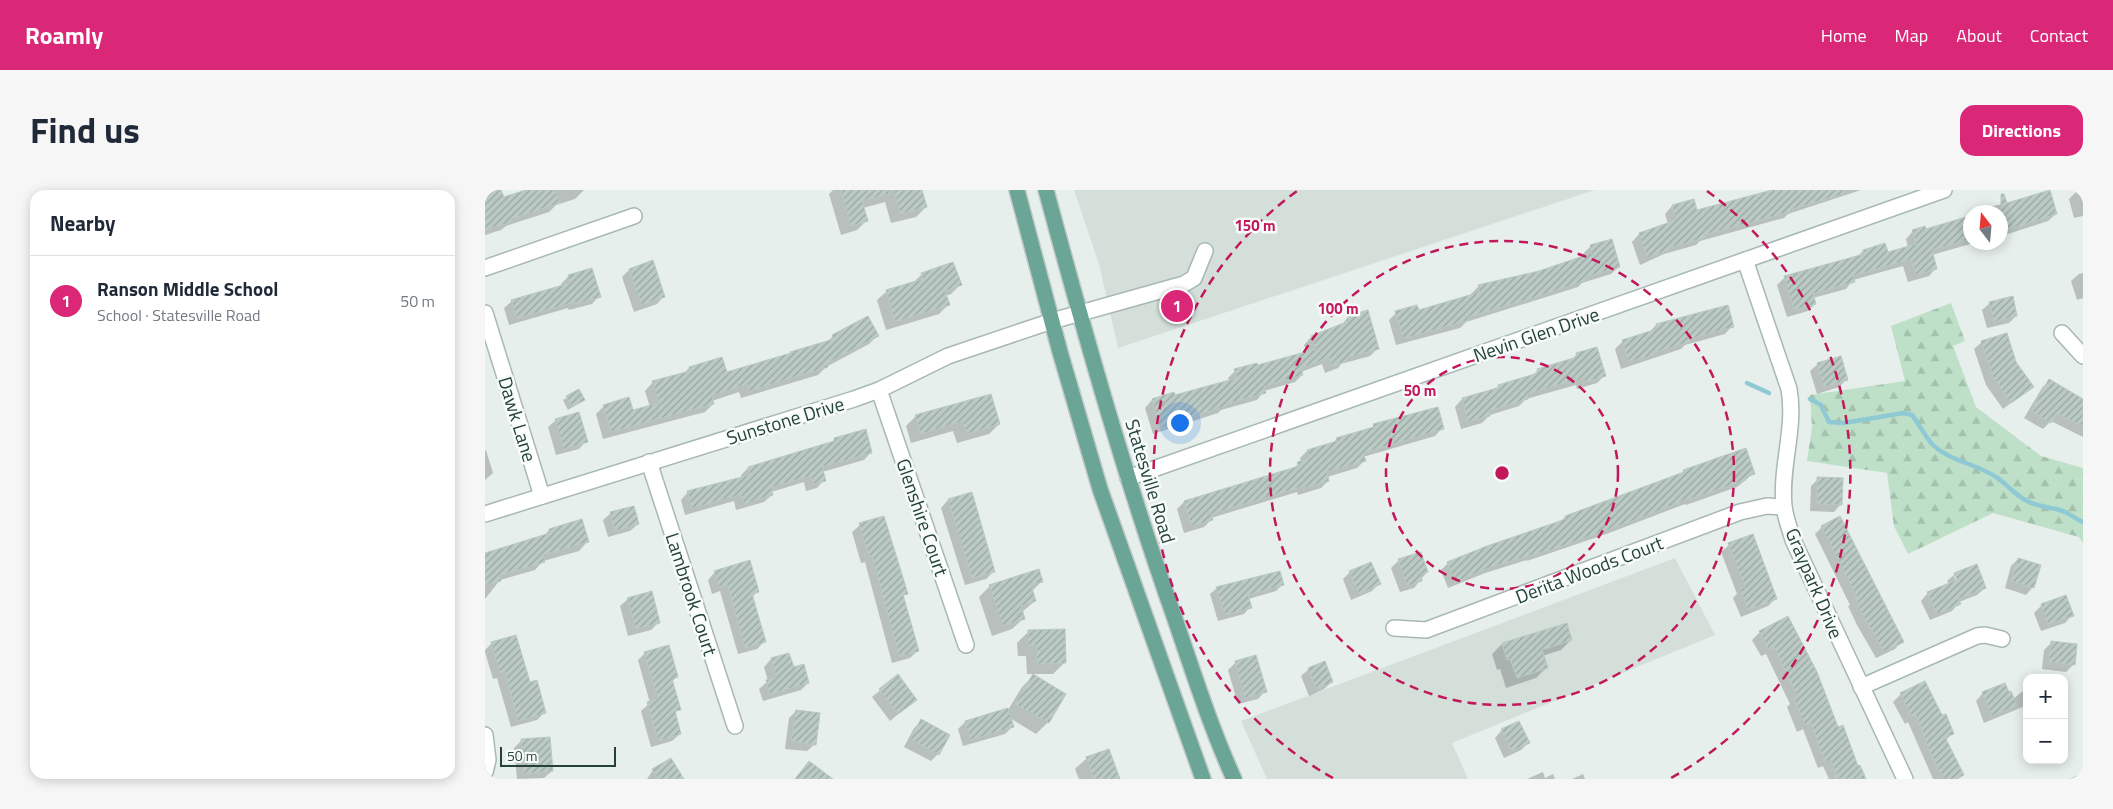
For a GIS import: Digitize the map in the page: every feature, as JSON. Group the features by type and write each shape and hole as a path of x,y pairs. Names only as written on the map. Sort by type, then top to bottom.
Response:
{"main road":[{"path":"1017,190 1100,489 1203,779"},
{"name":"Statesville Road","path":"1046,190 1128,478 1153,558 1193,673 1233,779"}],"street":[{"name":"Nevin Glen Drive","path":"1128,478 1944,190"},
{"path":"485,268 634,216"},
{"name":"Sunstone Drive","path":"485,514 879,390 948,356 1052,321 1184,284 1195,278 1205,251"},
{"name":"Graypark Drive","path":"1745,260 1789,389 1792,406 1784,474 1784,507 1793,540 1905,779"},
{"name":"Dawk Lane","path":"485,314 542,496"},
{"path":"2062,333 2083,356"},
{"name":"Glenshire Court","path":"879,390 966,645"},
{"name":"Lambrook Court","path":"649,462 735,726"},
{"name":"Derita Woods Court","path":"1394,628 1426,630 1740,512 1767,506 1784,507"},
{"path":"1861,687 1977,636 1985,635 2002,639"},
{"path":"485,735 487,760 485,772"}],"shaded area":[{"path":"1074,190 1595,190 1118,348 1099,264"},
{"path":"1675,558 1715,635 1452,743 1468,779 1267,779 1241,721"}],"green space":[{"path":"1951,303 1965,341 1953,346 1976,407 2041,456 2083,468 2083,543 2079,537 1993,513 1908,554 1894,526 1887,473 1807,461 1812,427 1810,395 1905,381 1891,326"}],"building":[{"path":"485,190 501,190 504,197 526,190 555,190 560,203 511,219 511,222 485,230"},
{"path":"841,190 889,190 890,194 862,201 868,221 851,226"},
{"path":"894,190 922,190 927,207 900,214"},
{"path":"1772,190 1844,190 1844,194 1792,209 1793,211 1704,235 1705,238 1669,248 1670,250 1647,258 1639,233 1676,220 1672,205 1694,199 1697,210"},
{"path":"2050,190 2057,214 2008,230 2008,205 2001,205 2001,194 2004,194 2007,203"},
{"path":"1963,218 1963,241 1932,250 1937,269 1916,275 1911,259 1853,276 1855,282 1813,294 1816,304 1794,310 1784,276 1864,254 1863,250 1885,243 1888,252 1916,244 1912,230 1925,226 1926,229"},
{"path":"1612,239 1620,267 1586,277 1587,280 1546,294 1468,317 1469,320 1403,339 1395,311 1417,305 1419,310 1480,292 1478,285 1539,271 1592,253 1590,245"},
{"path":"653,260 665,297 641,305 629,269"},
{"path":"953,262 962,285 945,291 950,305 895,322 886,290 923,279 921,273"},
{"path":"592,268 601,297 517,318 511,300 570,283 568,275"},
{"path":"2013,296 2017,316 1994,322 1989,302"},
{"path":"1728,305 1734,327 1689,339 1690,342 1629,362 1622,340 1657,329 1656,324"},
{"path":"1368,310 1379,349 1346,358 1347,361 1332,366 1329,358 1301,368 1303,375 1264,386 1266,393 1226,404 1227,406 1160,428 1152,399 1174,392 1175,395 1237,378 1234,369 1257,363 1258,365 1316,349 1311,336 1349,321 1348,316"},
{"path":"868,316 879,336 827,363 828,367 749,391 747,384 712,396 714,404 611,432 603,405 629,397 633,410 659,403 652,381 690,371 689,367 722,357 727,372 791,353 834,339 832,335"},
{"path":"2007,333 2016,362 2034,387 2011,403 1993,377 1981,341"},
{"path":"1597,347 1606,376 1585,382 1583,378 1527,394 1528,399 1489,411 1490,416 1468,422 1462,398 1498,388 1498,385 1538,373 1537,369 1577,357 1576,353"},
{"path":"1841,356 1848,380 1824,387 1817,363"},
{"path":"2049,379 2083,399 2083,426 2057,414 2051,423 2031,411"},
{"path":"579,389 585,400 572,407 566,396"},
{"path":"991,394 1000,424 967,434 963,421 921,434 915,415"},
{"path":"1438,407 1444,429 1363,453 1366,461 1327,472 1329,481 1305,488 1304,486 1211,514 1213,520 1191,526 1184,501 1299,466 1297,462 1309,459 1307,450 1337,441 1336,438 1374,427 1373,424"},
{"path":"579,412 588,442 564,449 555,419"},
{"path":"866,429 872,453 822,467 826,481 814,484 811,476 771,487 773,495 744,504 741,495 692,508 687,491 750,475 748,467 834,441 834,438"},
{"path":"1746,448 1755,474 1745,477 1746,480 1693,497 1557,548 1494,566 1455,582 1447,562 1566,519 1565,516 1684,472 1683,470"},
{"path":"1817,477 1843,478 1842,505 1817,504"},
{"path":"972,492 995,572 972,578 948,499"},
{"path":"634,506 639,524 615,531 610,512"},
{"path":"884,516 908,594 903,595 919,651 899,657 872,555 869,556 859,523"},
{"path":"1840,516 1904,642 1884,652 1864,617 1855,597 1857,597 1821,526"},
{"path":"582,519 589,542 543,555 545,562 500,575 501,581 485,585 485,553 550,533 549,529"},
{"path":"1753,534 1777,599 1748,610 1740,589 1745,587 1728,543"},
{"path":"1421,552 1428,572 1421,575 1422,581 1407,586 1398,559"},
{"path":"2018,558 2041,565 2034,588 2011,581"},
{"path":"750,560 759,592 752,594 766,642 745,648 728,585 719,587 714,571"},
{"path":"1371,562 1381,584 1359,594 1349,571"},
{"path":"1977,564 1986,588 1958,599 1961,604 1937,614 1927,592 1957,580 1954,573"},
{"path":"1039,569 1043,582 1031,585 1036,601 1021,606 1025,619 1003,626 989,585"},
{"path":"1280,571 1284,585 1248,595 1252,608 1225,615 1216,587"},
{"path":"652,591 660,623 636,629 627,598"},
{"path":"2066,595 2074,616 2048,624 2041,604"},
{"path":"1788,616 1817,672 1838,727 1843,725 1858,766 1860,765 1866,779 1828,779 1837,775 1831,760 1825,762 1811,723 1805,725 1794,699 1798,697 1774,647 1769,650 1759,631"},
{"path":"1567,623 1572,640 1542,650 1548,668 1517,678 1510,659 1507,660 1502,643"},
{"path":"1065,629 1066,663 1037,664 1037,645 1028,645 1028,630"},
{"path":"516,635 530,682 537,680 546,713 518,721 505,672 500,673 491,642"},
{"path":"2051,641 2077,644 2075,665 2049,662"},
{"path":"669,645 678,677 672,679 681,710 675,711 681,734 658,741 647,702 658,699 644,652"},
{"path":"789,653 794,667 804,664 809,683 770,694 766,680 776,677 771,658"},
{"path":"1256,655 1267,692 1245,698 1235,661"},
{"path":"1325,661 1333,682 1316,689 1308,668"},
{"path":"898,674 917,700 898,714 879,689"},
{"path":"1033,674 1066,694 1049,723 1015,704"},
{"path":"1925,681 1942,715 1946,714 1954,734 1945,737 1964,775 1956,779 1944,779 1930,752 1916,715 1912,717 1900,693"},
{"path":"2005,683 2009,692 2011,691 2017,706 1992,716 1982,692"},
{"path":"1008,708 1014,727 970,740 965,721"},
{"path":"796,710 820,713 816,745 791,741"},
{"path":"921,719 950,735 939,755 910,739"},
{"path":"1519,721 1530,743 1512,751 1501,729"},
{"path":"550,737 553,771 524,774 521,739"},
{"path":"1109,749 1120,779 1094,779 1086,757"},
{"path":"671,758 684,779 658,779 652,769"},
{"path":"809,761 833,779 795,779"}],"waterway":[{"path":"1747,383 1769,393"},
{"path":"1810,399 1821,405 1829,422 1844,423 1903,413 1912,415 1929,441 1939,450 1988,473 2027,501 2063,511 2083,522"}],"place":[{"name":"Ranson Middle School","path":"1177,306"}]}
